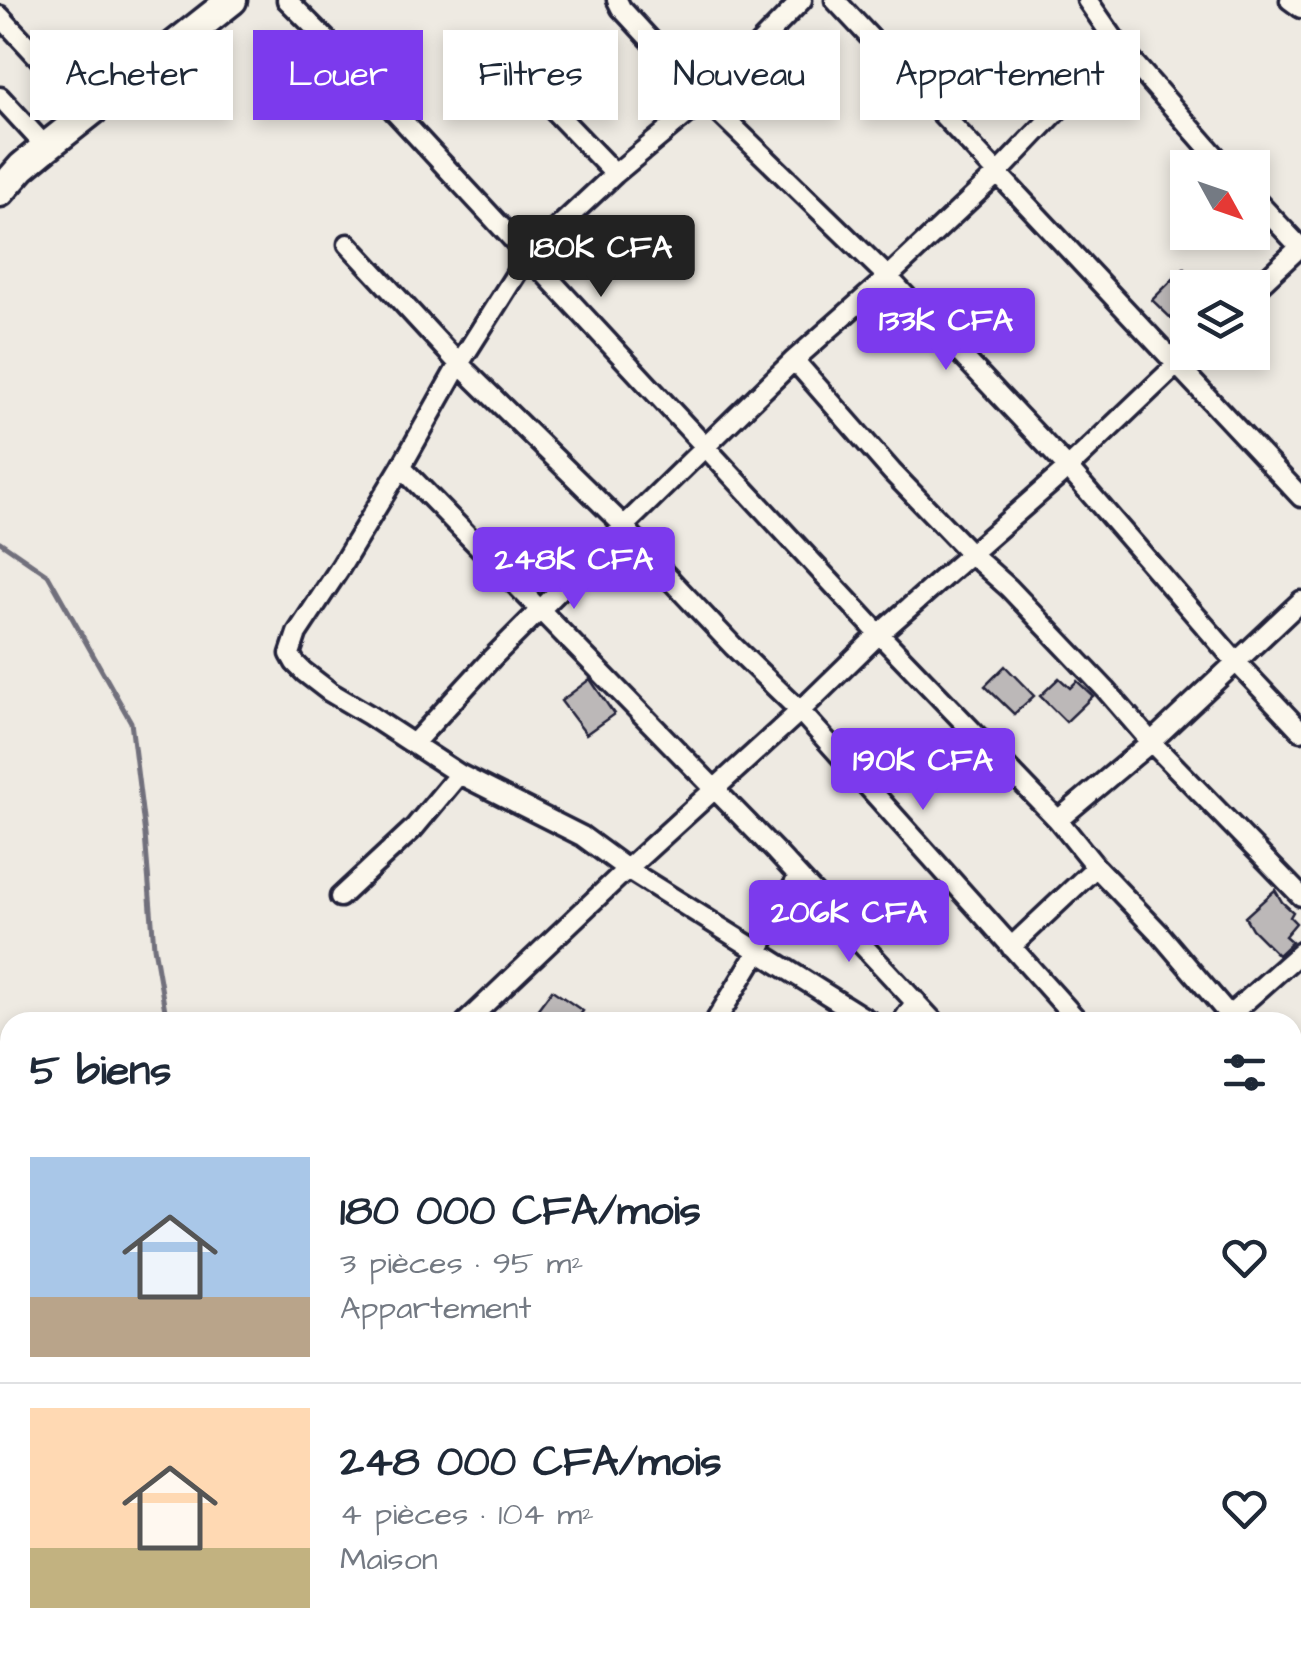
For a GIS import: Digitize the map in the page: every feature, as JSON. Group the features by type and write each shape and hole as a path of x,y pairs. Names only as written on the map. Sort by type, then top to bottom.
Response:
{"main road":[{"path":"194,30 232,0"},
{"path":"0,192 22,167 79,120"}],"street":[{"path":"287,0 1058,820 1160,934 1223,1012"},
{"path":"617,0 641,30"},
{"path":"773,30 802,0"},
{"path":"834,0 997,174 1170,344"},
{"path":"1087,0 1109,30"},
{"path":"1290,0 1301,8"},
{"path":"0,16 30,48"},
{"path":"1140,69 1210,150"},
{"path":"0,96 46,147"},
{"path":"564,120 616,174"},
{"path":"680,120 528,255 297,633 290,654 294,663 330,692 459,774 582,836 627,869 855,1012"},
{"path":"727,120 888,277 1068,468 1301,731"},
{"path":"414,743 492,658 624,526 794,360 997,174 1049,120"},
{"path":"1270,215 1300,247 1270,275"},
{"path":"348,244 459,364 624,526 733,646 800,711 1070,1012"},
{"path":"794,360 892,472 1301,896"},
{"path":"477,1012 880,634 1068,468 1171,370"},
{"path":"1194,370 1301,497"},
{"path":"401,467 925,1012"},
{"path":"1058,820 1151,742 1301,601"},
{"path":"340,898 414,828 459,774"},
{"path":"1011,947 1096,866"},
{"path":"721,1012 798,877"},
{"path":"1237,1012 1301,952"},
{"path":"909,1012 916,1001"}],"building":[{"path":"1170,282 1170,317 1152,300"},
{"path":"1005,666 1034,696 1014,714 985,686"},
{"path":"1059,678 1070,688 1077,681 1093,696 1066,722 1040,696"},
{"path":"590,679 614,714 586,734 561,701"},
{"path":"1275,890 1293,912 1290,917 1296,923 1285,936 1292,942 1278,955 1245,917"},
{"path":"552,990 583,1011 582,1012 536,1012"}],"waterway":[{"path":"0,542 48,575 131,722 154,947 165,1012"}]}
